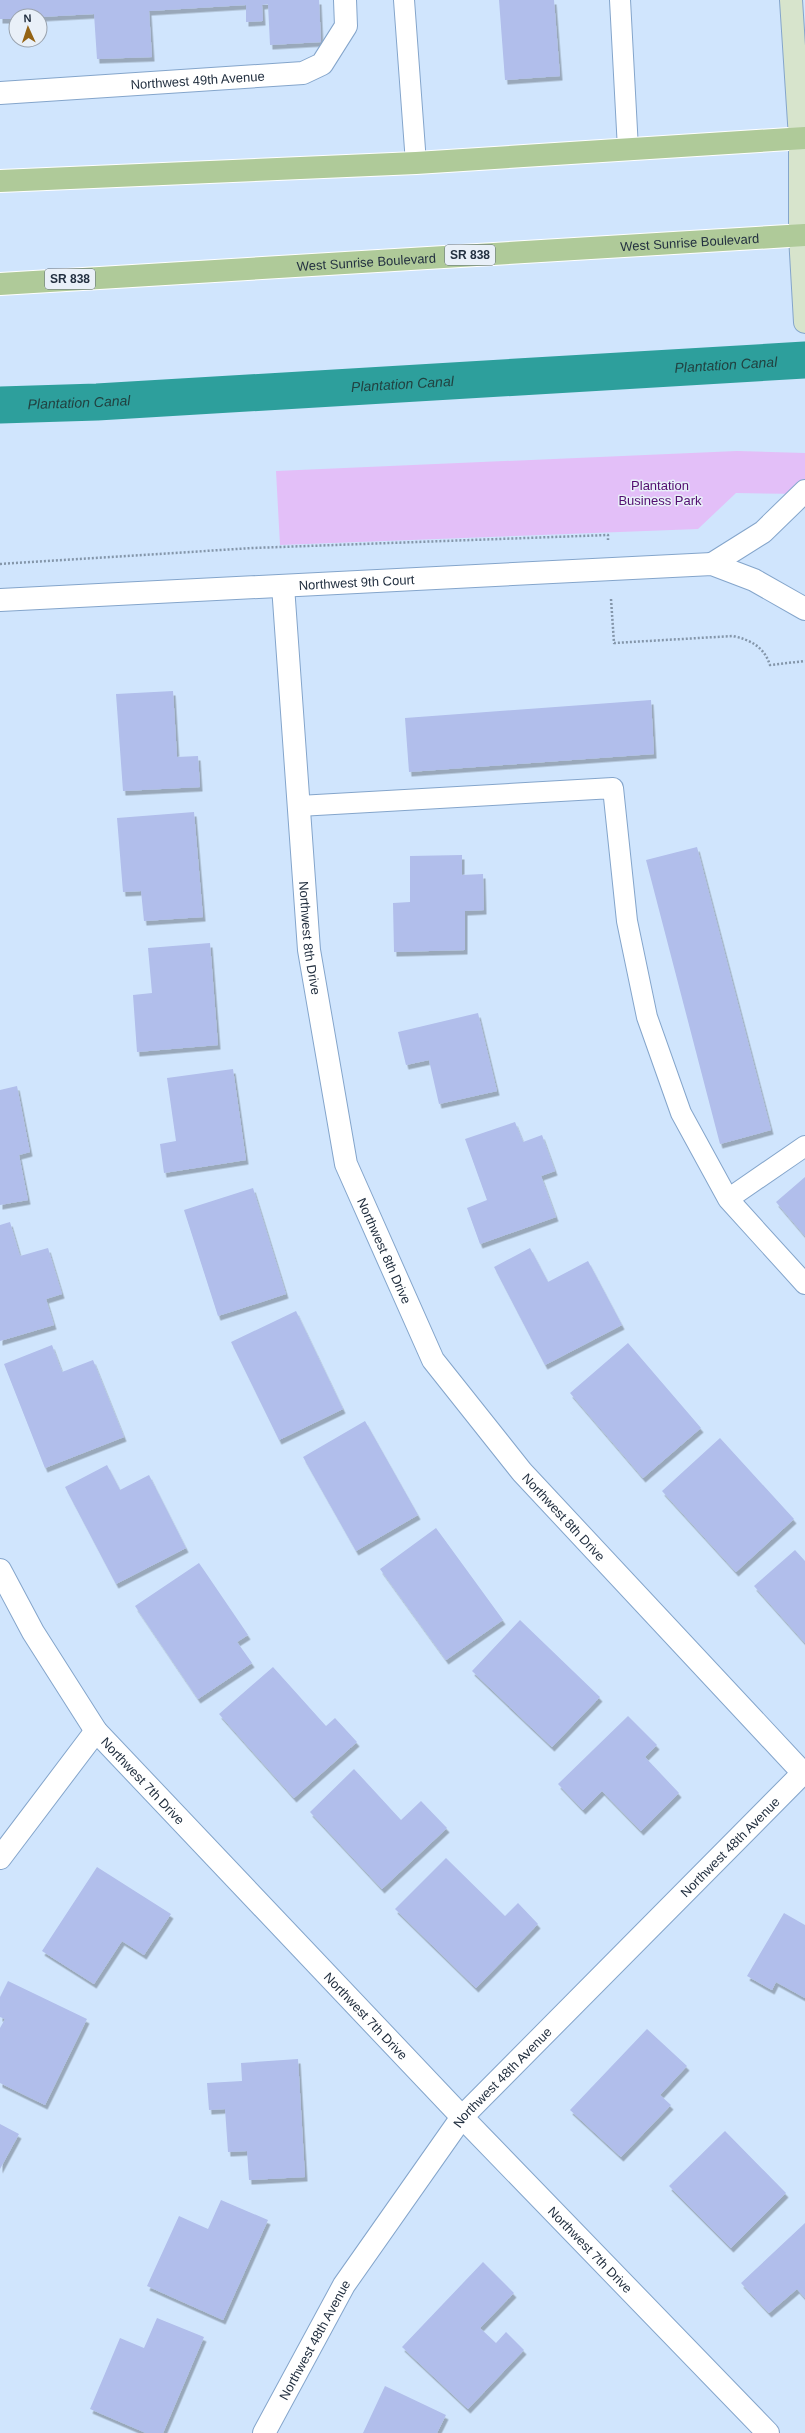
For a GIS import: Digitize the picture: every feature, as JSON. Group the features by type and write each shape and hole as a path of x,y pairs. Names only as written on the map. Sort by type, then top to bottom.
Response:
{"main road":[{"path":"0,182 416,163 802,138"},
{"name":"West Sunrise Boulevard","path":"0,284 802,235"}],"street":[{"name":"Northwest 49th Avenue","path":"0,93 303,73 322,64 346,26 345,0"},
{"path":"791,0 802,138 802,235 805,322"},
{"name":"Northwest 9th Court","path":"712,564 763,532 805,491"},
{"name":"Northwest 9th Court","path":"0,600 712,564 754,580 805,609"},
{"name":"Northwest 8th Drive","path":"283,586 309,950 346,1164 433,1360 522,1472 804,1773"},
{"name":"Northwest 7th Drive","path":"0,1570 32,1632 96,1731 462,2117 768,2433"},
{"path":"0,1858 96,1731"},
{"name":"Northwest 48th Avenue","path":"264,2433 344,2285 462,2117 804,1773"}],"lane":[{"path":"404,0 416,163"},
{"path":"620,0 628,149"},
{"path":"299,806 613,788 627,921 647,1017 681,1113 728,1199 805,1284"},
{"path":"728,1199 805,1146"}],"path":[{"path":"0,564 253,548 608,535 614,642 733,636 749,640 767,656 770,665 805,661"}],"green space":[{"name":"Plantation Business Park","path":"737,451 805,453 805,494 736,493 698,529 280,545 276,471"}],"building":[{"path":"0,0 319,0 321,42 270,45 268,4 262,5 263,21 246,22 246,5 149,11 152,57 97,59 94,14 48,17 48,8 8,8 8,19 0,19"},
{"path":"499,0 554,0 560,76 505,80"},
{"path":"173,691 177,757 198,756 200,787 123,791 116,694"},
{"path":"651,700 654,754 409,772 405,718"},
{"path":"194,812 203,917 144,921 141,891 123,892 117,818"},
{"path":"697,847 771,1130 720,1144 646,860"},
{"path":"462,855 462,875 483,874 484,910 465,911 465,950 394,952 393,903 410,902 410,856"},
{"path":"210,943 218,1045 137,1052 133,995 152,993 148,948"},
{"path":"478,1013 497,1091 439,1104 429,1060 406,1065 398,1032"},
{"path":"233,1069 246,1160 164,1173 160,1144 176,1141 167,1078"},
{"path":"17,1086 30,1152 19,1155 28,1200 0,1205 0,1090"},
{"path":"515,1122 523,1142 542,1135 555,1171 541,1176 556,1217 480,1244 467,1208 487,1200 465,1139"},
{"path":"805,1177 805,1236 776,1202"},
{"path":"253,1188 286,1294 218,1316 184,1210"},
{"path":"10,1222 20,1256 48,1248 62,1294 46,1299 54,1325 0,1341 0,1225"},
{"path":"530,1248 548,1282 588,1261 622,1325 545,1365 494,1267"},
{"path":"296,1311 343,1409 279,1440 231,1342"},
{"path":"628,1343 701,1428 643,1478 570,1393"},
{"path":"52,1345 62,1372 93,1360 124,1437 45,1468 4,1364"},
{"path":"365,1421 418,1515 356,1551 303,1457"},
{"path":"720,1438 794,1519 736,1572 662,1491"},
{"path":"107,1465 120,1490 149,1475 186,1548 116,1584 65,1487"},
{"path":"436,1528 503,1620 446,1660 380,1569"},
{"path":"795,1550 805,1561 805,1643 754,1586"},
{"path":"199,1563 248,1635 237,1642 252,1663 198,1699 135,1606"},
{"path":"520,1620 600,1697 552,1747 472,1671"},
{"path":"273,1667 326,1726 335,1718 357,1742 294,1798 219,1714"},
{"path":"628,1716 657,1745 645,1757 679,1793 641,1831 602,1791 583,1810 558,1784"},
{"path":"354,1769 401,1820 421,1801 447,1828 382,1889 310,1812"},
{"path":"446,1858 505,1916 518,1903 538,1924 476,1988 395,1909"},
{"path":"97,1867 171,1914 144,1955 122,1941 94,1984 42,1951"},
{"path":"784,1913 805,1925 805,1998 776,1982 772,1990 747,1976"},
{"path":"8,1981 87,2019 45,2105 0,2083 0,2028 5,2019 0,2017 0,1997"},
{"path":"647,2029 687,2066 660,2095 671,2105 621,2157 570,2110"},
{"path":"298,2059 305,2177 249,2180 247,2151 228,2152 225,2109 209,2110 207,2083 242,2081 241,2063"},
{"path":"0,2124 19,2134 0,2169"},
{"path":"725,2131 786,2193 731,2248 669,2186"},
{"path":"221,2200 268,2220 223,2320 147,2286 179,2216 208,2229"},
{"path":"805,2223 805,2298 797,2289 769,2313 741,2283"},
{"path":"483,2262 514,2293 480,2328 496,2343 506,2332 524,2350 468,2409 402,2347"},
{"path":"157,2318 204,2337 163,2433 146,2433 90,2409 120,2338 144,2348"},
{"path":"385,2386 446,2415 437,2433 363,2433"}],"waterway":[{"name":"Plantation Canal","path":"0,405 97,402 805,360"}]}
